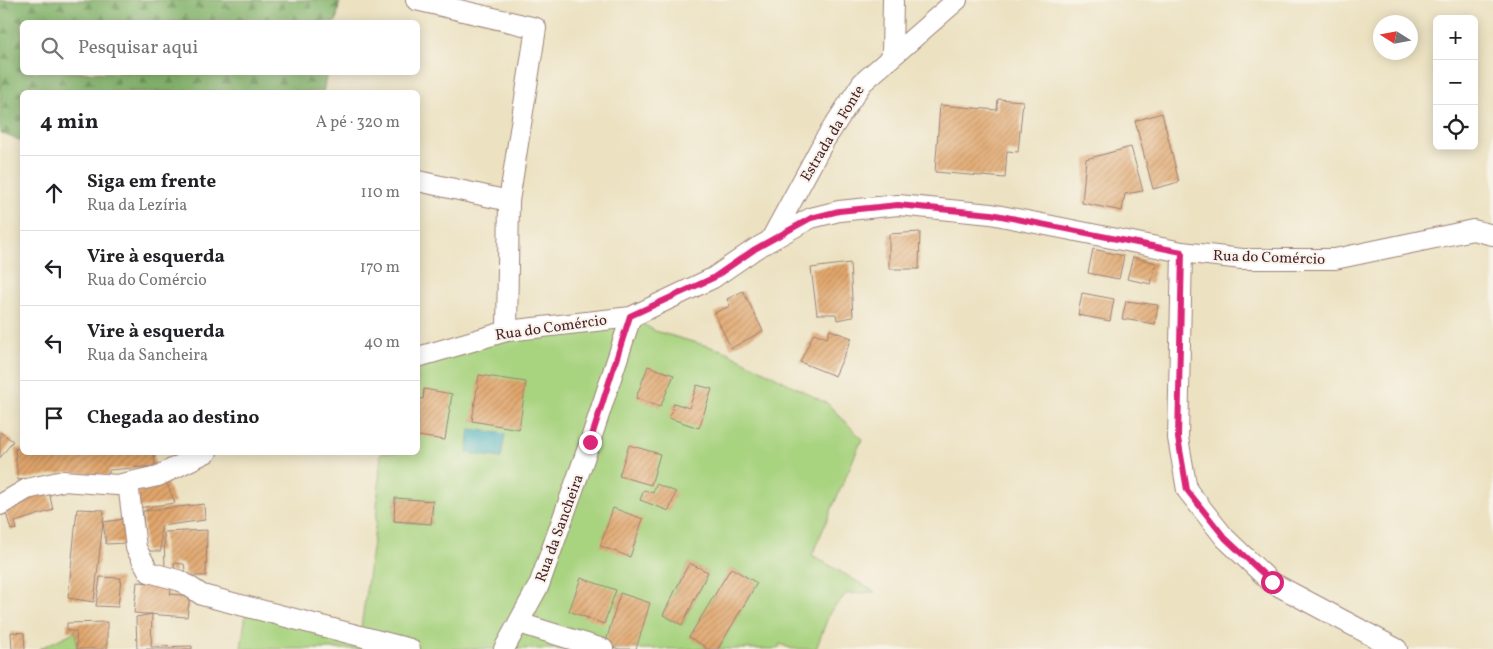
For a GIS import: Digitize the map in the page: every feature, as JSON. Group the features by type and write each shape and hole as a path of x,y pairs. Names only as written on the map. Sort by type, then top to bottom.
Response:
{"street":[{"path":"416,0 536,28 509,200 507,331"},
{"path":"892,55 893,0"},
{"name":"Estrada da Fonte","path":"770,241 824,141 862,83 957,0"},
{"path":"420,180 509,200"},
{"name":"Rua do Comércio","path":"420,356 507,331 630,316 713,278 770,241 811,218 839,211 898,205 991,214 1182,252 1242,259 1335,259 1473,230 1493,235"},
{"path":"1182,252 1178,438 1187,490 1225,538 1272,582 1397,649"},
{"name":"Rua da Sancheira","path":"504,649 519,624 542,577 590,442 630,316"},
{"path":"0,505 27,489 63,482 117,485 158,476 201,455"},
{"path":"128,483 136,548 149,572 181,581 202,595 410,649"},
{"path":"519,624 603,649"}],"green space":[{"path":"0,0 340,0 336,20 20,20 20,75 327,75 323,90 20,90 20,140 0,133"},
{"path":"631,317 655,331 725,351 828,404 862,439 812,555 875,592 846,594 830,612 816,649 792,649 780,644 778,649 718,649 757,583 731,568 690,637 706,647 705,649 241,649 247,606 360,635 376,520 381,455 420,455 420,357","holes":["395,498 433,501 431,524 394,521","689,563 708,572 682,625 663,615"]},
{"path":"76,631 77,649 39,649"}],"water":[{"path":"470,429 505,434 501,458 467,453"}],"building":[{"path":"998,99 1023,101 1018,152 1007,151 1005,178 935,172 940,105 997,110"},
{"path":"1162,113 1179,182 1153,189 1135,121"},
{"path":"1131,147 1143,191 1125,194 1122,211 1082,203 1086,159"},
{"path":"920,232 919,269 889,269 889,234"},
{"path":"1093,249 1124,256 1119,279 1088,273"},
{"path":"1133,257 1156,263 1151,284 1127,279"},
{"path":"850,263 853,317 837,320 836,314 817,314 811,268"},
{"path":"743,291 763,331 731,348 714,313 730,306 727,299"},
{"path":"1082,293 1114,299 1110,321 1078,315"},
{"path":"1126,301 1158,305 1155,324 1122,319"},
{"path":"830,330 852,338 835,376 800,362 814,333 827,338"},
{"path":"648,366 674,375 660,407 636,398"},
{"path":"479,375 526,382 519,429 472,421"},
{"path":"697,385 712,389 699,428 669,418 674,403 689,408"},
{"path":"424,389 452,394 445,440 420,436 420,398 423,399"},
{"path":"0,432 13,441 0,458"},
{"path":"629,445 660,454 651,485 619,476"},
{"path":"20,448 20,455 154,455 155,466 109,470 109,476 69,472 18,480 15,449"},
{"path":"166,481 175,503 137,508 138,492"},
{"path":"656,484 676,492 669,511 640,500 644,490 653,493"},
{"path":"49,492 53,510 15,522 17,529 11,530 5,510 26,498"},
{"path":"395,498 433,501 431,524 394,521"},
{"path":"204,504 205,520 161,526 161,551 145,551 143,511"},
{"path":"613,508 643,519 630,557 600,546"},
{"path":"77,509 104,510 94,602 68,598"},
{"path":"125,519 126,543 106,544 103,522"},
{"path":"207,530 206,576 186,576 184,564 174,563 175,572 165,570 164,532"},
{"path":"689,563 708,572 682,625 663,615"},
{"path":"731,568 757,583 718,649 705,649 706,647 689,637"},
{"path":"100,577 121,578 118,607 96,606"},
{"path":"581,578 616,590 604,624 569,611"},
{"path":"137,582 172,584 170,594 190,596 187,617 134,613"},
{"path":"620,593 650,603 636,649 619,649 605,645"},
{"path":"152,614 151,647 192,646 192,649 137,649 136,617"},
{"path":"107,622 107,649 77,649 76,631 67,631 67,623"},
{"path":"11,632 24,633 25,649 12,649"}],"route":[{"path":"590,442 630,316 713,278 755,249 811,218 839,211 898,205 991,214 1182,252 1178,438 1187,490 1225,538 1272,582"}]}
